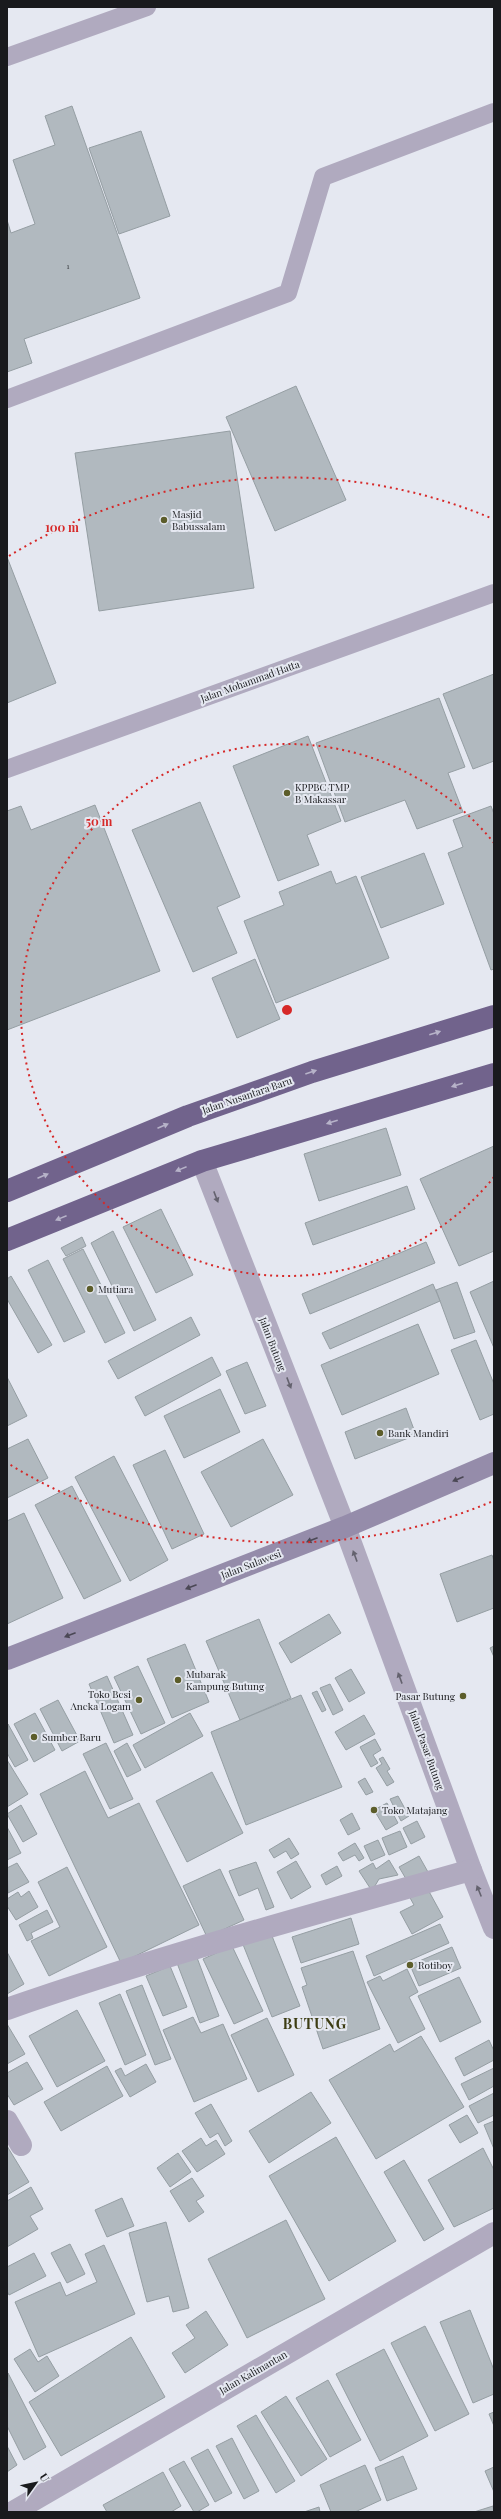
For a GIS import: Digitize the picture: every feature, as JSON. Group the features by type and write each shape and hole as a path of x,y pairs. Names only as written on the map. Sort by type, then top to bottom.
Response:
{"highway":[{"name":"Jalan Nusantara Baru","path":"7,1191 188,1116 312,1072 494,1016"},
{"path":"7,1240 202,1161 494,1074"}],"street":[{"name":"Jalan Butung","path":"202,1161 345,1527"},
{"name":"Jalan Sulawesi","path":"7,1660 345,1527 494,1463"},
{"name":"Jalan Pasar Butung","path":"345,1527 471,1870 494,1928"},
{"path":"7,2009 89,1981 228,1939 471,1870"},
{"path":"7,2121 21,2145"},
{"name":"Jalan Kalimantan","path":"13,2512 494,2233"}],"lane":[{"path":"7,57 147,7"},
{"path":"7,399 288,293 323,177 494,112"},
{"name":"Jalan Mohammad Hatta","path":"7,769 494,593"}],"building":[{"path":"72,106 140,298 24,339 32,363 7,372 7,220 11,233 35,224 13,160 55,145 45,116"},
{"path":"141,131 170,216 119,234 89,148"},
{"path":"296,386 346,500 275,531 226,417"},
{"name":"Masjid Babussalam","path":"230,431 254,588 99,611 75,453"},
{"path":"7,557 56,683 7,703"},
{"path":"494,674 494,761 473,769 443,694"},
{"path":"439,698 465,767 448,773 463,812 417,829 405,800 345,822 316,743"},
{"name":"KPPBC TMP B Makassar","path":"308,736 341,821 307,835 319,865 278,881 233,766"},
{"path":"200,802 240,897 217,907 237,953 193,972 132,830"},
{"path":"95,805 160,971 7,1030 7,811 21,806 31,830"},
{"path":"491,806 494,814 494,969 491,970 448,853 463,847 453,820"},
{"path":"424,853 444,904 381,928 361,877"},
{"path":"331,871 336,884 356,876 389,958 276,1003 244,921 284,905 279,892"},
{"path":"255,959 280,1019 237,1038 212,978"},
{"path":"386,1128 401,1175 319,1201 304,1154"},
{"path":"494,1146 494,1251 459,1266 420,1179"},
{"path":"407,1186 415,1209 313,1245 305,1223"},
{"path":"161,1209 193,1275 156,1293 123,1227"},
{"path":"113,1231 156,1320 134,1331 91,1243"},
{"path":"82,1237 86,1246 66,1256 61,1248"},
{"path":"426,1242 435,1263 310,1314 302,1294"},
{"path":"83,1249 125,1333 105,1343 63,1259"},
{"path":"48,1260 85,1332 64,1342 28,1270"},
{"path":"11,1276 52,1345 38,1353 7,1299 7,1279"},
{"path":"494,1281 494,1348 470,1292"},
{"path":"457,1282 475,1332 454,1339 436,1290"},
{"path":"433,1284 440,1301 330,1349 322,1333"},
{"path":"191,1317 200,1335 118,1379 108,1361"},
{"path":"418,1324 439,1374 342,1415 321,1365"},
{"path":"476,1340 494,1384 494,1414 480,1420 451,1350"},
{"path":"212,1357 221,1375 145,1416 135,1397"},
{"path":"247,1362 266,1406 245,1414 226,1371"},
{"path":"7,1377 27,1416 7,1426"},
{"path":"220,1389 240,1432 184,1458 164,1416"},
{"name":"Bank Mandiri","path":"406,1408 416,1435 355,1459 345,1432"},
{"path":"28,1439 48,1478 7,1498 7,1449"},
{"path":"263,1439 293,1495 231,1527 201,1472"},
{"path":"165,1450 204,1534 172,1549 133,1465"},
{"path":"114,1456 168,1560 130,1581 75,1477"},
{"path":"72,1486 121,1581 84,1599 35,1505"},
{"path":"24,1513 63,1598 7,1624 7,1521"},
{"path":"492,1555 494,1561 494,1608 457,1622 440,1574"},
{"path":"329,1614 341,1633 291,1663 279,1643"},
{"path":"259,1619 291,1698 240,1720 206,1641"},
{"name":"Mubarak Kampung Butung","path":"185,1644 209,1702 172,1718 147,1659"},
{"path":"494,1646 494,1657 490,1648"},
{"name":"Toko Besi Aneka Logam","path":"138,1666 165,1723 141,1734 114,1677"},
{"path":"351,1669 365,1693 349,1702 335,1678"},
{"path":"107,1676 133,1735 114,1743 89,1684"},
{"path":"330,1684 343,1710 333,1715 320,1688"},
{"path":"317,1691 326,1710 322,1712 312,1693"},
{"path":"301,1695 342,1787 246,1825 211,1732"},
{"path":"58,1700 80,1741 62,1751 40,1709"},
{"name":"Sumber Baru","path":"35,1713 55,1750 34,1762 14,1724"},
{"path":"190,1713 203,1736 145,1768 133,1745"},
{"path":"364,1715 375,1734 346,1750 335,1732"},
{"path":"8,1724 28,1760 15,1767 7,1753"},
{"path":"375,1739 381,1750 373,1755 378,1763 371,1767 360,1747"},
{"path":"106,1743 133,1799 110,1809 83,1754"},
{"path":"127,1743 141,1770 127,1777 114,1751"},
{"path":"383,1757 390,1769 387,1771 394,1782 387,1786 376,1768 382,1764 379,1759"},
{"path":"7,1760 28,1794 7,1807"},
{"path":"85,1771 108,1818 139,1803 199,1925 121,1963 40,1794"},
{"path":"212,1772 243,1833 187,1862 156,1801"},
{"path":"365,1778 373,1792 366,1795 358,1782"},
{"path":"398,1796 409,1816 401,1821 390,1799"},
{"path":"387,1803 398,1823 386,1830 374,1810"},
{"path":"21,1805 37,1834 23,1842 7,1814"},
{"path":"352,1813 360,1829 348,1835 340,1820"},
{"path":"417,1821 425,1837 411,1844 403,1828"},
{"path":"7,1827 21,1853 7,1860"},
{"path":"400,1831 407,1847 389,1855 382,1838"},
{"path":"289,1838 299,1854 291,1859 286,1851 274,1858 269,1850"},
{"path":"378,1840 385,1855 371,1861 364,1846"},
{"path":"355,1843 364,1858 359,1861 355,1855 343,1861 338,1853"},
{"path":"419,1856 428,1872 409,1884 399,1867"},
{"path":"389,1860 398,1875 379,1879 372,1891 359,1871 373,1863 376,1869"},
{"path":"296,1861 311,1887 291,1899 277,1872"},
{"path":"256,1862 274,1907 266,1910 258,1888 239,1896 229,1871"},
{"path":"17,1863 29,1882 8,1893 7,1868"},
{"path":"337,1866 342,1876 326,1885 321,1875"},
{"path":"67,1867 107,1947 49,1976 31,1941 60,1927 38,1882"},
{"path":"220,1869 244,1920 207,1937 183,1886"},
{"path":"426,1886 443,1917 412,1934 400,1912 414,1905 409,1896"},
{"path":"29,1891 38,1907 16,1920 7,1906 7,1899 18,1892 21,1897"},
{"path":"47,1910 53,1922 31,1933 33,1938 27,1941 19,1925"},
{"path":"351,1918 359,1944 301,1963 292,1937"},
{"path":"440,1924 449,1943 374,1976 366,1956"},
{"path":"270,1931 300,2006 272,2017 242,1942"},
{"path":"232,1946 263,2011 234,2024 203,1959"},
{"path":"452,1947 461,1968 419,1986 410,1965"},
{"path":"353,1951 380,2029 323,2049 302,1987 307,1985 301,1968"},
{"path":"7,1952 24,1984 7,1994"},
{"path":"196,1955 219,2016 200,2023 177,1963"},
{"path":"170,1966 187,2007 163,2016 146,1976"},
{"path":"407,1969 418,1992 409,1997 425,2029 398,2043 367,1982 380,1976 383,1981"},
{"path":"459,1977 481,2022 440,2042 418,1996"},
{"path":"142,1985 171,2059 155,2065 126,1991"},
{"path":"120,1994 146,2055 125,2065 99,2003"},
{"path":"77,2010 105,2061 57,2087 29,2036"},
{"path":"193,2017 201,2033 223,2024 247,2079 194,2102 163,2030"},
{"path":"267,2018 294,2075 258,2092 231,2035"},
{"path":"7,2024 25,2054 7,2064"},
{"path":"421,2036 464,2107 376,2159 329,2080 390,2044 394,2052"},
{"path":"489,2040 494,2051 494,2060 464,2076 455,2058"},
{"path":"27,2062 43,2089 14,2105 7,2094 7,2073"},
{"path":"146,2064 156,2082 130,2097 115,2071 121,2068 125,2076"},
{"path":"107,2066 123,2096 61,2131 44,2102"},
{"path":"494,2068 494,2086 469,2100 461,2084"},
{"path":"311,2092 331,2123 269,2163 249,2131"},
{"path":"494,2093 494,2115 478,2123 469,2106"},
{"path":"211,2104 232,2141 225,2146 218,2133 210,2138 195,2113"},
{"path":"467,2115 478,2133 460,2143 449,2125"},
{"path":"494,2121 494,2149 484,2125"},
{"path":"336,2137 396,2241 329,2281 269,2176"},
{"path":"201,2138 206,2146 216,2140 225,2154 197,2172 182,2151"},
{"path":"7,2146 29,2182 7,2195"},
{"path":"483,2148 494,2170 494,2208 454,2227 428,2180"},
{"path":"178,2153 191,2172 170,2187 157,2168"},
{"path":"404,2160 444,2229 424,2241 384,2172"},
{"path":"192,2178 204,2196 196,2201 204,2212 189,2222 170,2191"},
{"path":"31,2187 43,2209 30,2216 38,2229 7,2247 7,2201"},
{"path":"122,2198 134,2226 107,2237 95,2210"},
{"path":"286,2220 325,2299 247,2338 208,2259"},
{"path":"166,2222 189,2308 173,2312 169,2296 147,2302 129,2233"},
{"path":"70,2244 85,2274 67,2283 51,2253"},
{"path":"104,2245 135,2314 39,2357 15,2302 60,2282 66,2296 97,2282 85,2254"},
{"path":"34,2253 46,2276 9,2295 7,2291 7,2267"},
{"path":"470,2310 494,2370 494,2394 473,2403 440,2322"},
{"path":"206,2311 228,2345 185,2373 172,2353 195,2338 186,2325"},
{"path":"425,2326 469,2414 435,2431 391,2343"},
{"path":"131,2337 165,2397 61,2456 29,2402"},
{"path":"30,2349 38,2362 47,2356 59,2376 35,2392 14,2359"},
{"path":"384,2349 428,2436 380,2461 336,2374"},
{"path":"8,2373 46,2447 24,2460 7,2426"},
{"path":"328,2380 361,2440 330,2457 296,2398"},
{"path":"286,2396 327,2459 301,2476 261,2412"},
{"path":"494,2412 494,2426 489,2414"},
{"path":"256,2415 295,2481 276,2493 237,2426"},
{"path":"232,2438 259,2491 244,2499 216,2446"},
{"path":"7,2446 17,2465 7,2472"},
{"path":"208,2449 232,2493 215,2502 191,2458"},
{"path":"403,2456 417,2489 387,2501 375,2468"},
{"path":"184,2461 209,2505 197,2512 194,2512 169,2469"},
{"path":"365,2465 381,2500 355,2512 331,2512 320,2485"},
{"path":"494,2467 494,2492 485,2471"},
{"path":"163,2472 181,2506 171,2512 107,2512 103,2505"},
{"path":"493,2506 494,2512 474,2512"},
{"path":"319,2507 320,2512 304,2512"}],"place":[{"name":"Masjid Babussalam","path":"164,520"},
{"name":"KPPBC TMP B Makassar","path":"287,793"},
{"name":"Mutiara","path":"90,1289"},
{"name":"Bank Mandiri","path":"380,1433"},
{"name":"Mubarak Kampung Butung","path":"178,1680"},
{"name":"Pasar Butung","path":"463,1696"},
{"name":"Toko Besi Aneka Logam","path":"139,1700"},
{"name":"Sumber Baru","path":"34,1737"},
{"name":"Toko Matajang","path":"374,1810"},
{"name":"Rotiboy","path":"410,1965"}],"district":[{"name":"BUTUNG","path":"315,2023"}]}
